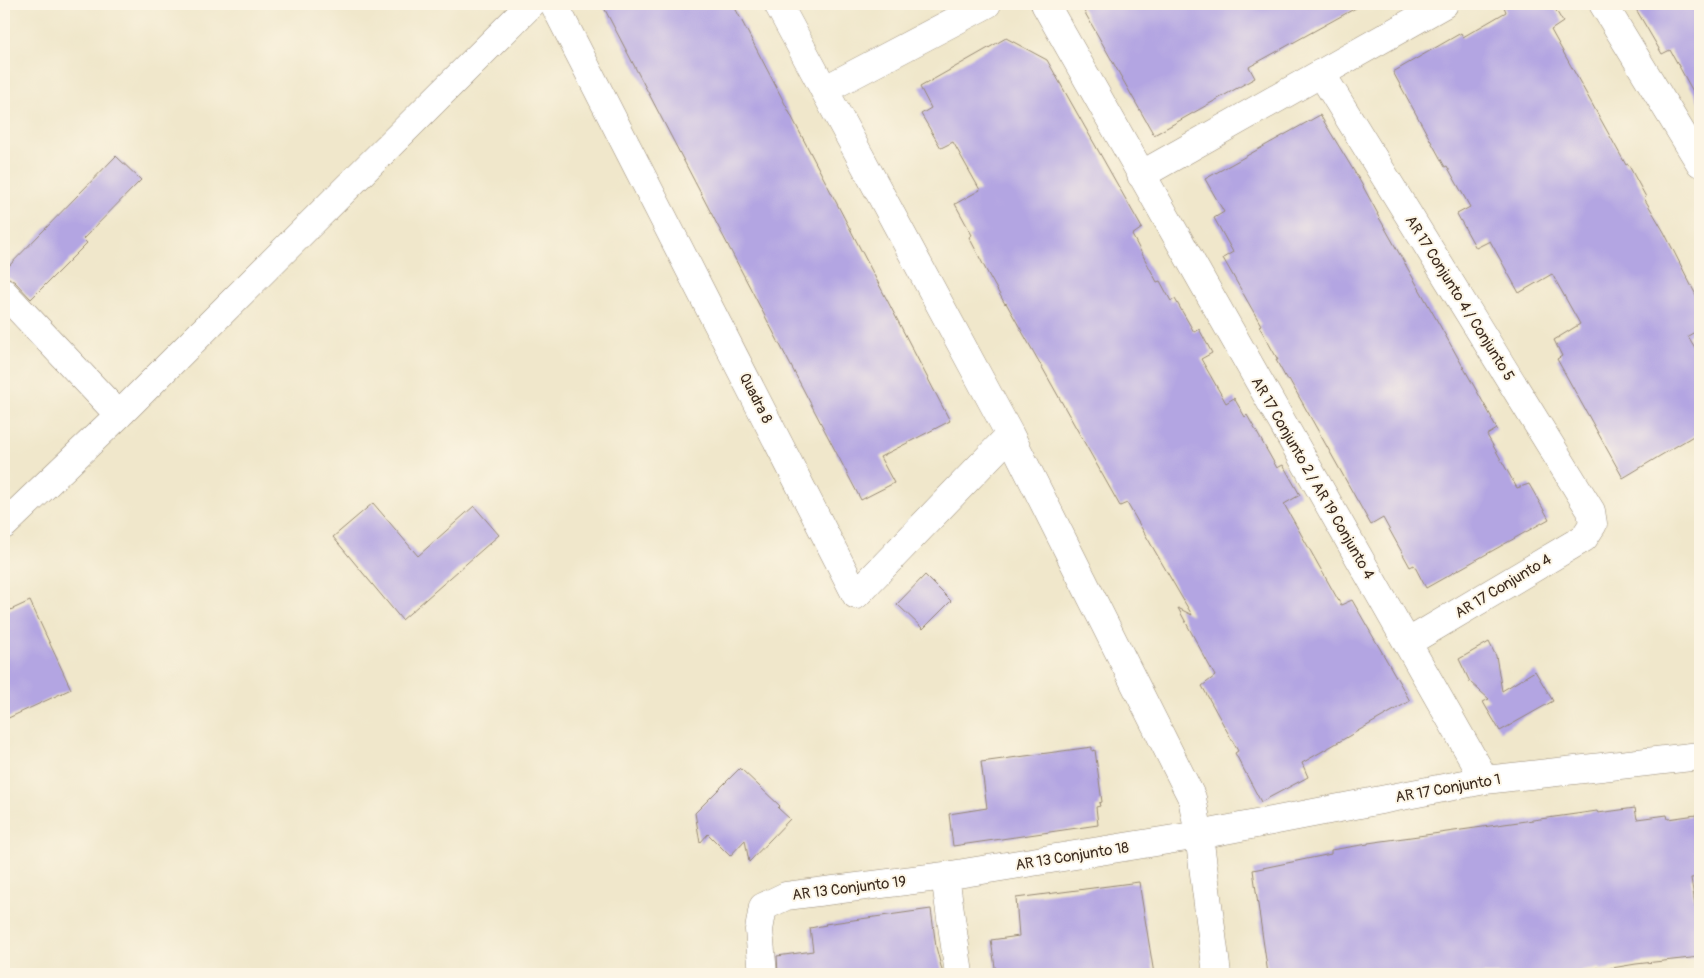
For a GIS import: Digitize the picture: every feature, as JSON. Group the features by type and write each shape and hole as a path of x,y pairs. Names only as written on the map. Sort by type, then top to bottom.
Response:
{"street":[{"path":"4,525 119,415 531,4"},
{"name":"Quadra 8","path":"554,4 856,595 1010,435"},
{"path":"778,4 1010,435 1192,798 1199,835 1217,974"},
{"path":"824,90 986,4"},
{"name":"AR 17 Conjunto 2 / AR 19 Conjunto 4","path":"1045,4 1485,780"},
{"path":"1141,175 1444,4"},
{"path":"1603,4 1700,163"},
{"name":"AR 17 Conjunto 4 / Conjunto 5","path":"1321,73 1591,511 1594,524"},
{"path":"4,293 119,415"},
{"name":"AR 17 Conjunto 4","path":"1407,643 1584,538 1594,524"},
{"name":"AR 17 Conjunto 1","path":"1199,835 1485,780 1700,756"},
{"name":"AR 13 Conjunto 18","path":"945,876 1199,835"},
{"path":"945,876 959,974"},
{"name":"AR 13 Conjunto 19","path":"763,974 759,930 763,907 786,896 945,876"}],"building":[{"path":"602,4 733,4 950,421 880,457 894,483 861,500"},
{"path":"1080,4 1363,4 1249,67 1255,78 1154,135"},
{"path":"1503,4 1552,4 1563,22 1551,30 1626,165 1628,164 1700,303 1700,329 1688,336 1700,356 1700,432 1623,478 1557,359 1562,356 1554,340 1580,324 1552,274 1519,293 1490,241 1476,248 1457,214 1470,207 1447,166 1445,167 1393,72 1461,33 1463,37 1506,12"},
{"path":"1633,4 1694,4 1700,16 1700,104 1670,50 1662,54"},
{"path":"1006,38 1047,60 1142,228 1132,235 1157,282 1160,281 1171,301 1175,299 1194,332 1199,329 1212,353 1201,359 1226,403 1234,398 1245,417 1247,415 1277,468 1283,465 1300,495 1284,504 1341,605 1352,600 1410,701 1302,763 1308,777 1261,802 1235,753 1238,751 1202,686 1215,676 1178,608 1192,615 1127,503 1120,506 986,270 969,237 972,235 955,204 980,190 953,142 941,148 921,114 931,108 920,87"},
{"path":"1320,115 1360,181 1492,418 1497,429 1487,435 1517,488 1529,484 1549,519 1426,588 1414,565 1410,567 1383,518 1371,525 1289,379 1287,380 1276,360 1278,360 1259,326 1261,325 1223,258 1233,252 1214,218 1224,212 1205,179"},
{"path":"116,156 141,180 83,239 87,243 31,299 15,282 9,278 4,278 4,271"},
{"path":"373,503 418,556 474,506 499,535 402,620 333,537"},
{"path":"925,575 951,601 923,629 897,604"},
{"path":"30,601 71,689 4,720 4,613"},
{"path":"1489,642 1496,656 1502,691 1535,671 1553,701 1500,731 1483,702 1489,699 1470,682 1459,659"},
{"path":"1092,747 1092,751 1095,750 1102,802 1099,803 1100,806 1096,807 1098,825 953,846 949,814 987,808 981,762"},
{"path":"740,768 780,806 778,808 790,819 749,862 745,840 730,856 708,834 700,843 695,813"},
{"path":"1635,808 1637,819 1667,815 1668,819 1696,815 1700,847 1700,877 1691,878 1700,939 1700,957 1600,970 1599,968 1567,974 1268,974 1253,870 1331,854 1331,850 1368,843 1597,811 1598,813"},
{"path":"1139,882 1154,974 996,974 991,940 1019,936 1016,898"},
{"path":"931,909 936,947 943,974 778,974 777,956 813,951 810,928 825,924"}]}
